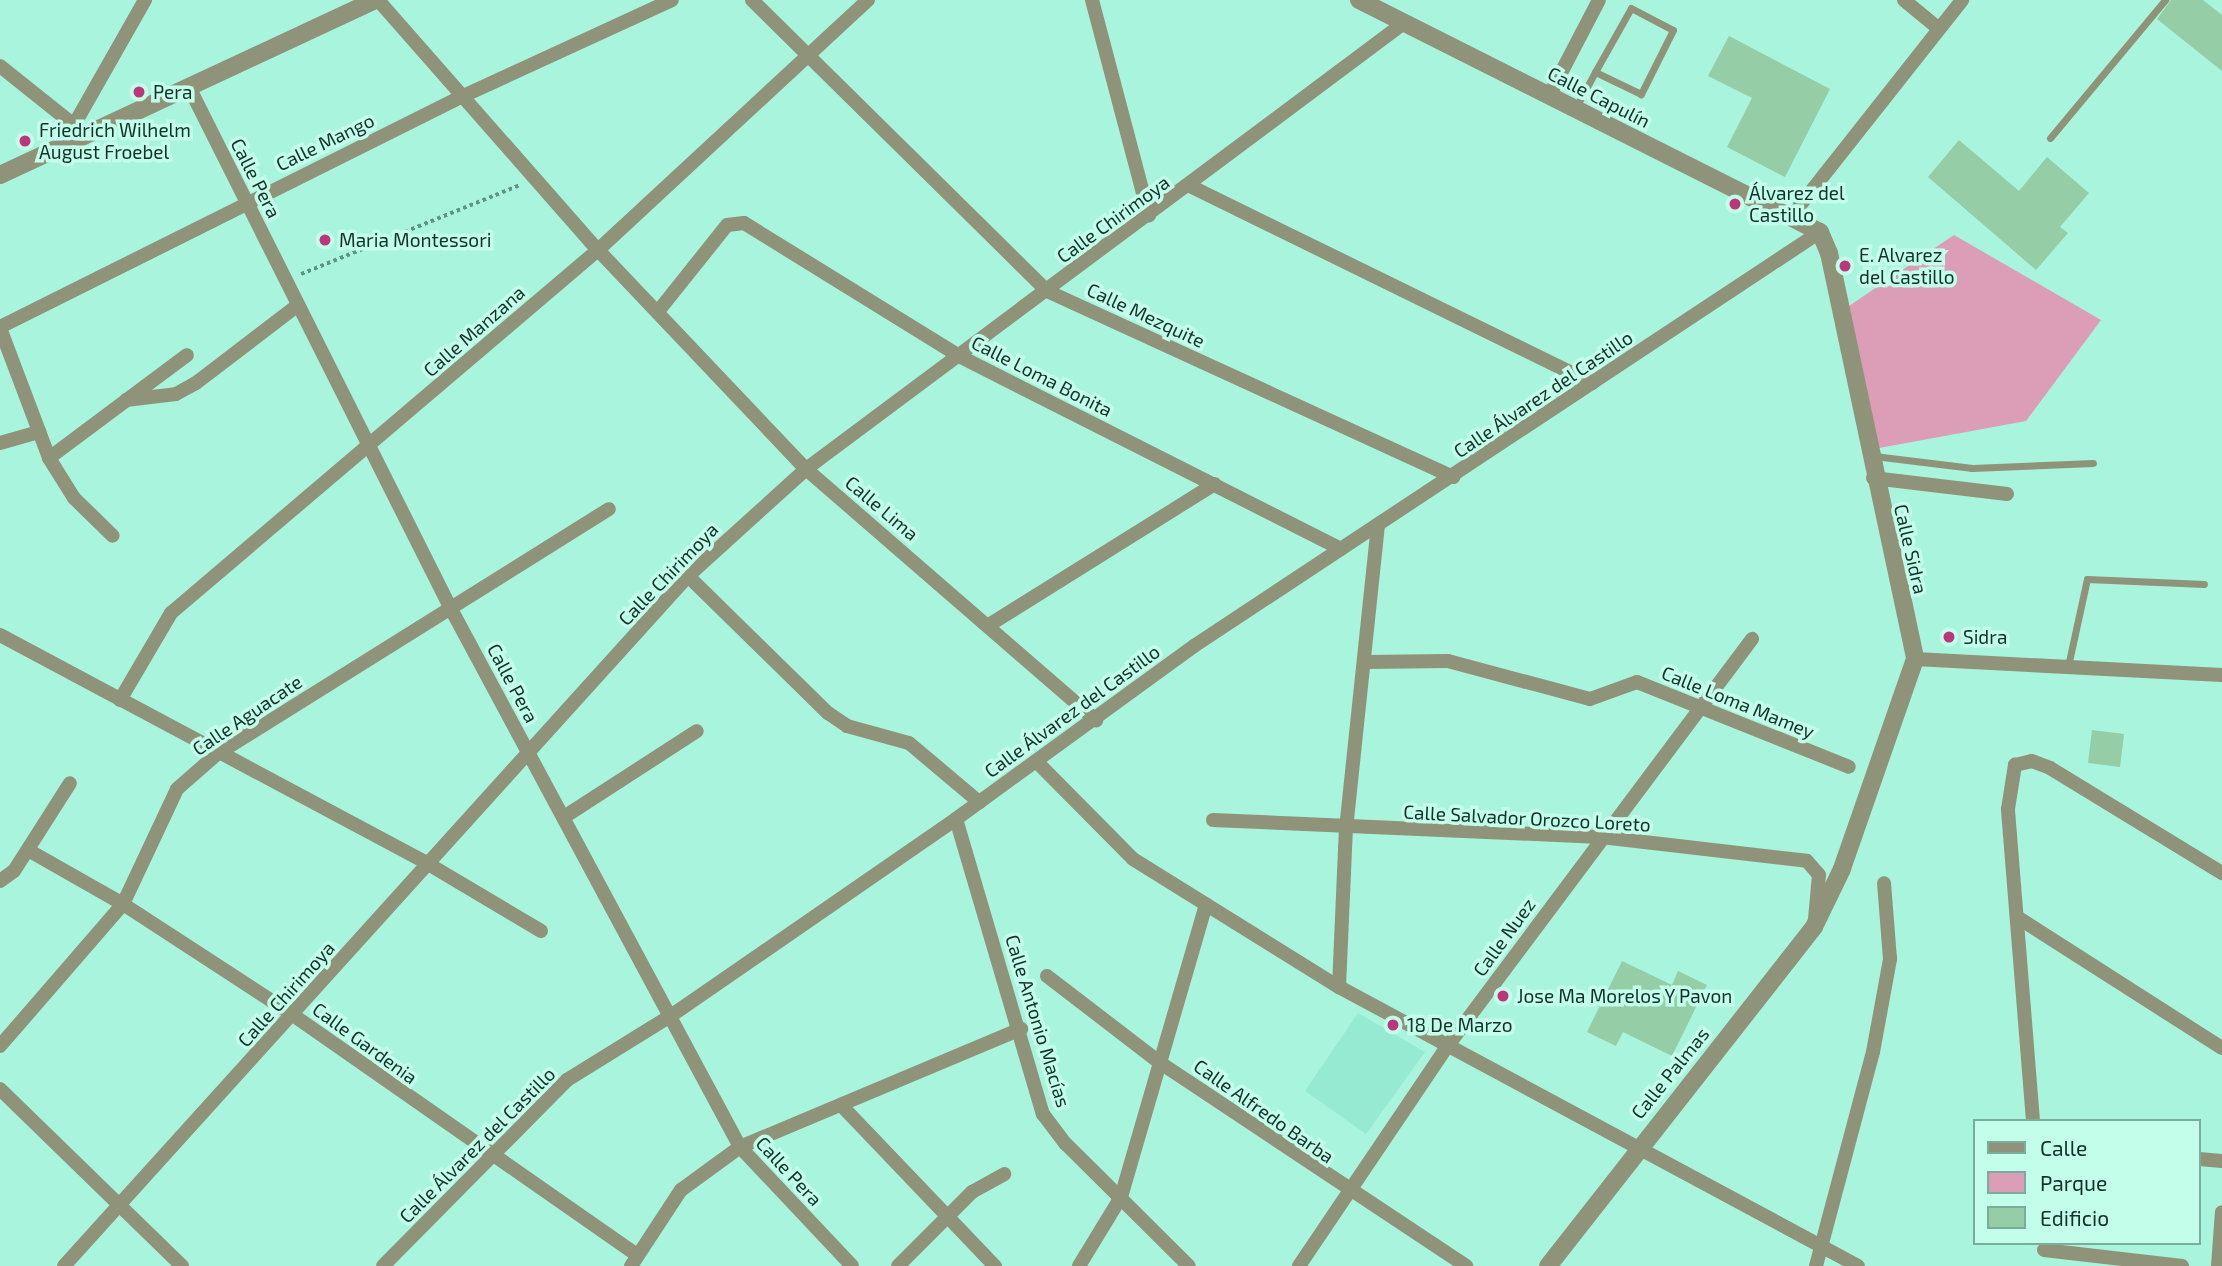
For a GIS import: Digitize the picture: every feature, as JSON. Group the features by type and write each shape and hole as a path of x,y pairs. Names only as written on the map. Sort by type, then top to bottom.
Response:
{"street":[{"path":"76,131 145,0"},
{"path":"0,175 76,131 189,87 377,0"},
{"name":"Calle Lima","path":"377,0 461,97 538,178 598,250 660,309 806,469 1096,720"},
{"name":"Calle Mango","path":"0,327 461,97 672,0"},
{"name":"Calle Mezquite","path":"752,0 1047,291 1453,477"},
{"name":"Calle Manzana","path":"120,700 171,612 369,448 598,250 811,57 868,0"},
{"path":"1092,0 1149,216"},
{"name":"Calle Capulín","path":"1359,0 1820,232"},
{"path":"1549,96 1599,0"},
{"path":"1903,0 1939,29"},
{"path":"1790,218 1962,0"},
{"name":"Calle Chirimoya","path":"64,1266 430,865 688,576 806,469 1190,186 1404,23"},
{"path":"0,66 76,131"},
{"name":"Calle Pera","path":"189,87 450,607 672,1015 740,1147 852,1266"},
{"path":"1190,186 1592,383"},
{"name":"Calle Loma Bonita","path":"660,309 736,221 959,356 1341,549"},
{"name":"Calle Álvarez del Castillo","path":"383,1266 567,1080 672,1015 956,819 1096,720 1194,646 1820,232"},
{"name":"Calle Sidra","path":"1820,232 1829,253 1873,478 1915,659"},
{"path":"127,400 176,394 196,383 298,304"},
{"path":"0,327 49,458 74,498 113,536"},
{"path":"49,458 187,355"},
{"path":"0,443 39,432"},
{"path":"1873,478 2007,494"},
{"path":"989,625 1215,484"},
{"name":"Calle Aguacate","path":"0,1046 123,904 177,789 218,754 609,509"},
{"path":"1339,987 1346,829 1367,662 1378,525"},
{"path":"688,576 828,713 847,726 909,743 979,802"},
{"path":"0,635 218,754 430,865 541,931"},
{"name":"Calle Nuez","path":"1299,1266 1449,1044 1601,837 1702,709 1752,639"},
{"path":"1915,659 2222,675"},
{"name":"Calle Palmas","path":"1548,1266 1637,1147 1814,928 1842,869 1915,659"},
{"name":"Calle Loma Mamey","path":"1367,662 1448,662 1590,699 1637,682 1849,767"},
{"path":"564,817 697,731"},
{"path":"2034,1119 2008,809 2015,765 2032,761 2050,768 2222,873"},
{"path":"1037,762 1133,859 1339,987 1637,1147 1819,1250 1858,1266"},
{"path":"1,881 27,850 69,783"},
{"name":"Calle Antonio Macías","path":"956,819 1053,1130 1189,1266"},
{"name":"Calle Salvador Orozco Loreto","path":"1213,820 1346,829 1601,837 1812,863 1819,875 1814,928"},
{"name":"Calle Gardenia","path":"27,850 123,904 293,1015 634,1261"},
{"path":"1816,1266 1873,1052 1891,960 1884,883"},
{"path":"1079,1266 1121,1197 1206,904"},
{"path":"2017,917 2222,1048"},
{"name":"Calle Alfredo Barba","path":"1047,976 1159,1062 1350,1194 1466,1266"},
{"path":"634,1261 688,1182 740,1147 1021,1029"},
{"path":"0,1089 121,1203 182,1266"},
{"path":"841,1105 946,1219 995,1266"},
{"path":"2201,1159 2222,1161"},
{"path":"898,1266 972,1192 1003,1174"},
{"path":"2218,1266 2222,1212"},
{"path":"2045,1266 2044,1247 2182,1266"}],"lane":[{"path":"2050,138 2165,0"},
{"path":"1574,109 1630,8 1673,30 1641,94 1595,72"},
{"path":"1869,456 1972,468 2093,463"},
{"path":"2068,666 2087,579 2204,584"}],"path":[{"path":"286,280 538,178"}],"shaded area":[{"path":"1358,1013 1425,1052 1366,1134 1305,1091"}],"green space":[{"path":"1954,235 2101,320 2026,421 1879,448 1849,306"}],"building":[{"path":"2171,0 2203,0 2222,15 2222,71 2157,19"},
{"path":"1729,36 1830,89 1785,177 1727,147 1752,98 1708,76"},
{"path":"1959,140 2019,191 2047,157 2089,193 2060,227 2068,233 2036,270 1928,177"},
{"path":"2092,730 2124,734 2120,767 2088,763"},
{"path":"1622,961 1672,985 1678,971 1707,985 1672,1056 1623,1032 1616,1046 1587,1032"}],"place":[{"name":"Pera","path":"139,92"},
{"name":"Friedrich Wilhelm August Froebel","path":"25,141"},
{"name":"Álvarez del Castillo","path":"1735,204"},
{"name":"Maria Montessori","path":"325,240"},
{"name":"E. Alvarez del Castillo","path":"1845,266"},
{"name":"Sidra","path":"1949,637"},
{"name":"Jose Ma Morelos Y Pavon","path":"1503,996"},
{"name":"18 De Marzo","path":"1393,1025"}]}
